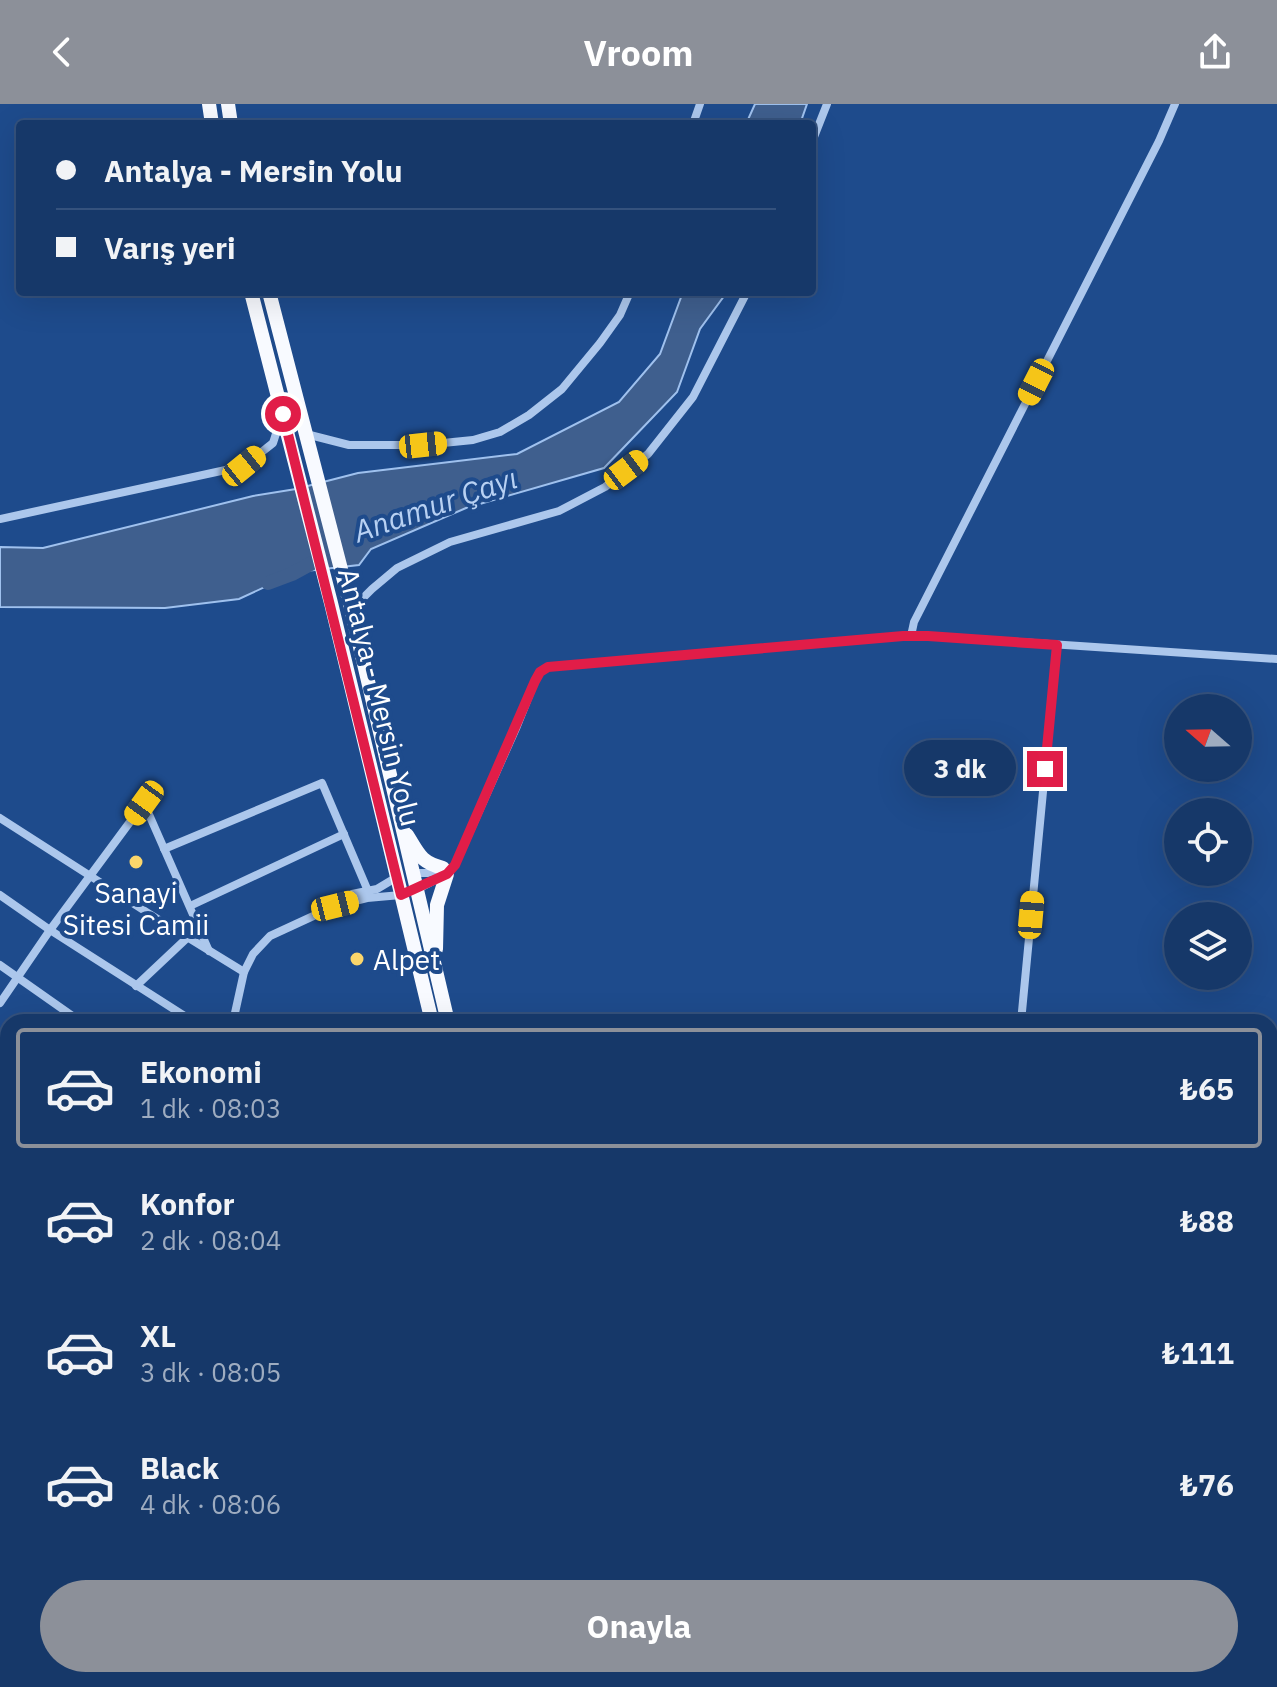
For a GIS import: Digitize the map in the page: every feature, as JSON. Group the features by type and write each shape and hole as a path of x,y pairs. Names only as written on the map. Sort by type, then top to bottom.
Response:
{"highway":[{"name":"Antalya - Mersin Yolu","path":"252,296 331,603 430,1014"},
{"name":"Antalya - Mersin Yolu","path":"270,296 350,605 446,1014"},
{"path":"402,827 429,865 448,869 436,917 435,973"},
{"path":"397,877 412,873"},
{"path":"401,895 416,890"}],"street":[{"path":"816,132 827,104"},
{"path":"911,636 914,622 1152,155 1175,104"},
{"path":"306,438 349,445 423,445 473,440 500,432 529,415 562,389 620,315 628,296"},
{"path":"350,605 397,568 450,542 559,511 605,487 648,454 693,397 745,296"},
{"path":"0,519 244,466 273,443 283,414"},
{"path":"416,890 448,869 535,681 540,672 548,667 911,636 1277,659"},
{"path":"1022,1014 1057,645"},
{"path":"164,849 322,783 368,891"},
{"path":"0,1003 144,803 209,951"},
{"path":"0,818 244,972"},
{"path":"190,906 344,834"},
{"path":"412,873 448,869"},
{"path":"235,1014 244,972 253,954 270,936 335,906 352,894 377,889 397,877"},
{"path":"0,895 181,1014"},
{"path":"335,906 367,898 401,895"},
{"path":"136,986 187,938"},
{"path":"0,965 70,1014"}],"water":[{"path":"755,104 807,104 801,120 748,120"},
{"path":"682,296 724,296 700,329 677,392 604,468 466,508 371,549 359,565 297,572 239,599 165,608 0,607 0,547 43,548 358,473 517,454 619,402 660,354"}],"waterway":[{"name":"Anamur Çayı","path":"268,583 314,562"}],"place":[{"name":"Sanayi Sitesi Camii","path":"136,862"},
{"name":"Alpet","path":"357,959"}],"route":[{"path":"283,414 401,895 447,874 455,865 535,681 540,672 548,667 903,636 1057,645 1045,769"}]}
